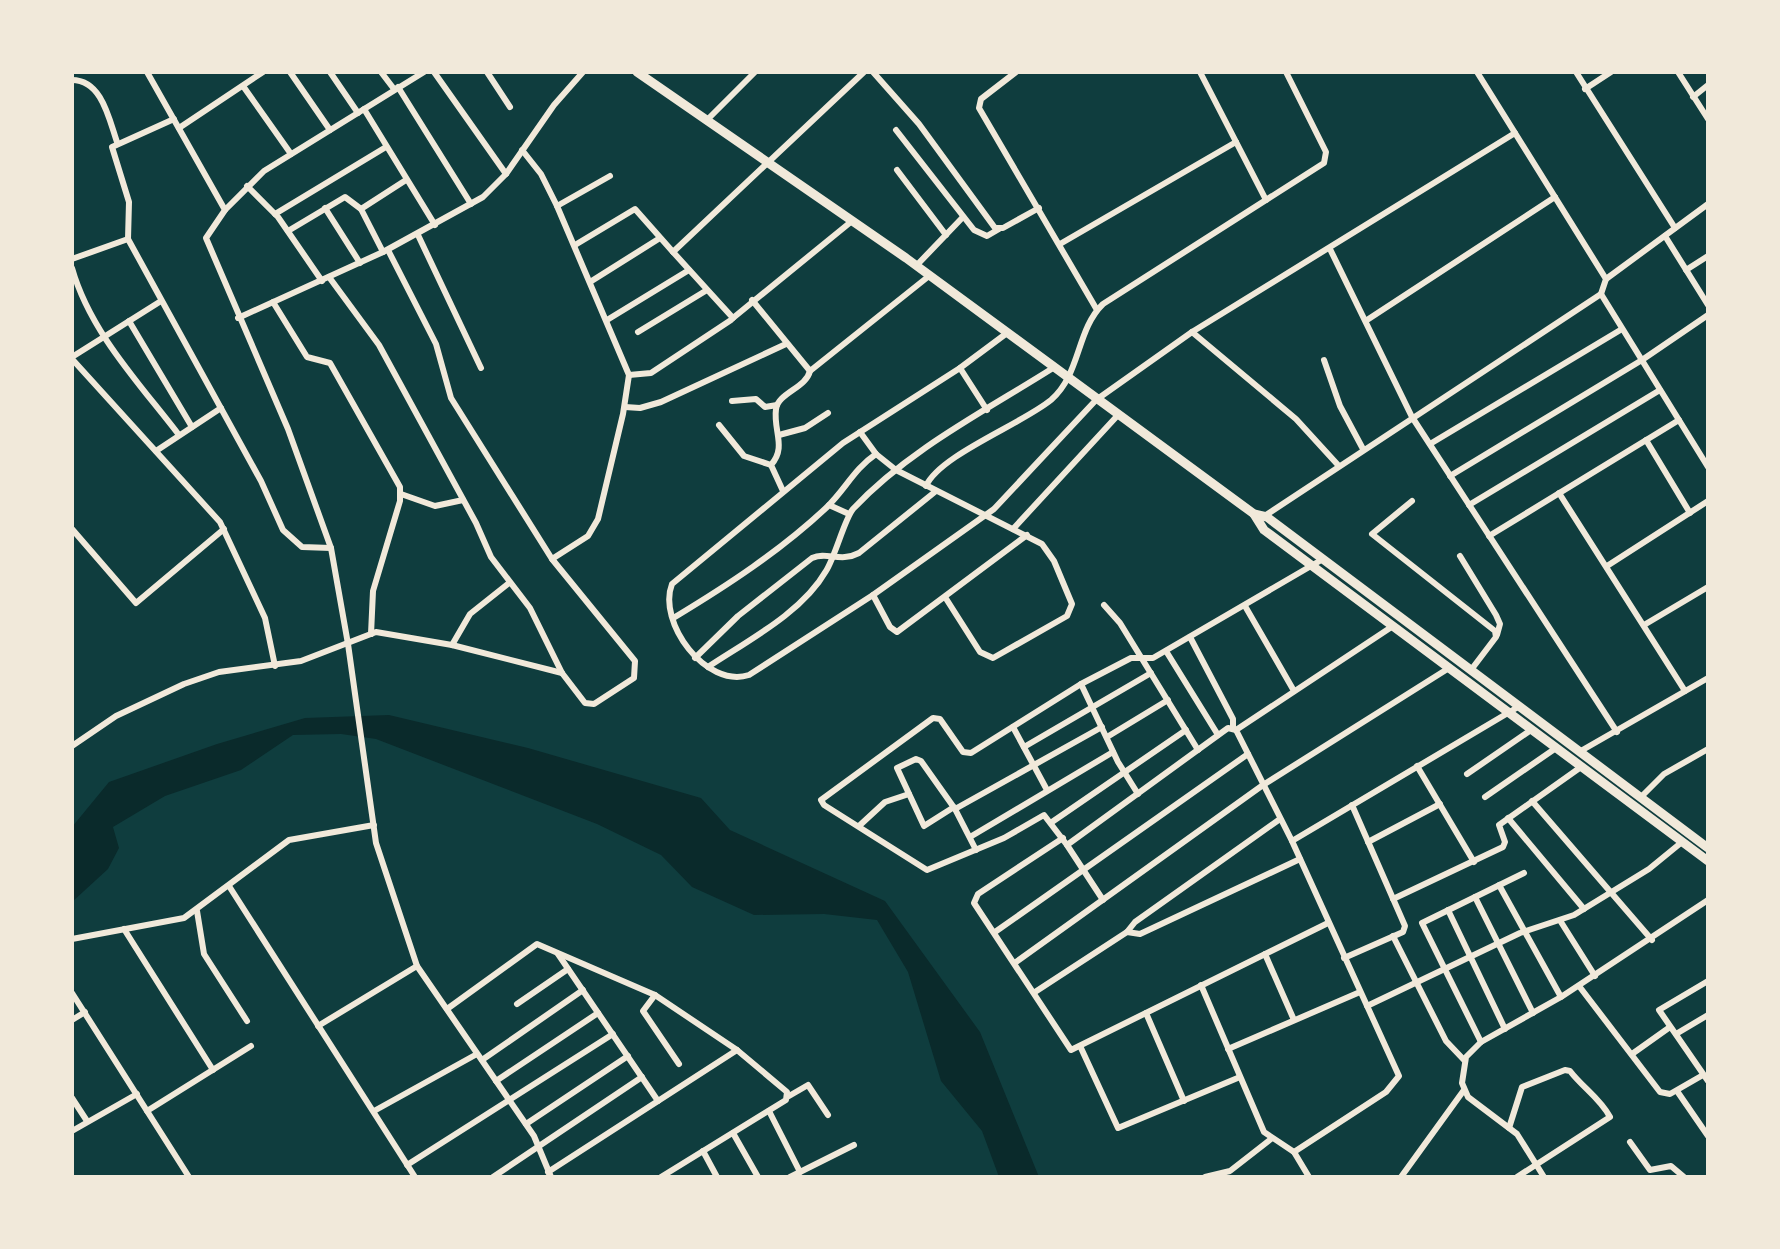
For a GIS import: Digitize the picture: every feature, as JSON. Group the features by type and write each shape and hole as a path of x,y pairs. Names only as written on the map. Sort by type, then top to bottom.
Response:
{"highway":[{"path":"637,72 916,266 1259,518 1323,559 1708,848"},
{"path":"1259,518 1314,567 1708,861"}],"street":[{"path":"147,72 225,210"},
{"path":"179,128 263,72"},
{"path":"290,72 330,130"},
{"path":"330,72 386,147 435,225"},
{"path":"381,72 396,88 471,204"},
{"path":"424,72 291,154 247,186 225,210 206,238 288,429 331,548 370,802 387,881 417,966 526,1124 550,1174 737,1050"},
{"path":"434,72 506,174"},
{"path":"487,72 510,107"},
{"path":"238,318 418,235 495,187 583,72"},
{"path":"706,121 755,72"},
{"path":"673,252 864,72"},
{"path":"873,72 919,124 999,229"},
{"path":"1016,72 978,103 1097,310"},
{"path":"1200,72 1266,200"},
{"path":"926,486 941,465 1032,414 1070,380 1097,310 1318,169 1327,158 1286,72"},
{"path":"1477,72 1606,279"},
{"path":"1576,72 1675,228"},
{"path":"1585,89 1611,72"},
{"path":"1678,72 1708,119"},
{"path":"72,80 84,81 98,93 117,142"},
{"path":"1693,97 1708,85"},
{"path":"243,86 291,154"},
{"path":"174,119 117,142 112,147 129,202 128,239 261,481 283,530 302,547 331,548"},
{"path":"896,130 963,217 982,236 1039,208"},
{"path":"1007,333 960,368 860,432 783,491 672,584 670,593 675,617 683,642 695,658 724,676 749,675 873,595 985,516 1023,481 1096,400 1192,332 1515,133"},
{"path":"1060,244 1236,142"},
{"path":"275,214 386,147"},
{"path":"522,150 541,174 557,206 629,375 625,407 604,499 592,531 552,559"},
{"path":"897,170 946,235"},
{"path":"557,206 610,176"},
{"path":"361,209 406,180"},
{"path":"247,186 275,214 288,231 326,279 379,345 491,557 538,622 562,673 590,705 634,678 638,667 630,654 552,559 451,398 436,344 361,209 345,197 288,231"},
{"path":"1367,320 1555,197"},
{"path":"1259,518 1601,294 1606,279 1708,204"},
{"path":"325,208 360,263"},
{"path":"575,245 635,209 733,318"},
{"path":"916,266 963,217"},
{"path":"629,375 645,374 659,368 733,318 852,221"},
{"path":"418,235 481,368"},
{"path":"1665,236 1708,305"},
{"path":"590,282 660,238"},
{"path":"72,259 128,239"},
{"path":"1330,249 1412,417 1617,732"},
{"path":"1686,270 1708,256"},
{"path":"72,268 81,295 104,337 179,435"},
{"path":"607,320 689,270"},
{"path":"732,401 756,399 765,407 777,405 806,381 810,371 929,276"},
{"path":"638,332 707,290"},
{"path":"1601,294 1708,467"},
{"path":"752,300 810,371"},
{"path":"161,301 72,358 202,498 224,529 265,618 275,666"},
{"path":"273,302 307,357 330,363 401,494 435,506 463,500"},
{"path":"1450,476 1642,360 1708,315"},
{"path":"129,321 192,427"},
{"path":"1430,444 1622,329"},
{"path":"1192,332 1296,419 1338,465"},
{"path":"625,407 640,408 661,402 786,344"},
{"path":"1324,360 1340,406 1363,449"},
{"path":"960,368 987,410"},
{"path":"708,667 797,603 825,573 849,514 896,470 1053,368"},
{"path":"1469,505 1660,390"},
{"path":"771,465 780,455 777,405"},
{"path":"156,451 221,408"},
{"path":"779,435 805,428 828,413"},
{"path":"1013,529 1118,415"},
{"path":"1489,536 1679,420"},
{"path":"719,425 744,456 771,465 783,491"},
{"path":"860,432 876,454 896,470 1042,544 1060,573 1072,604 1067,616 993,658 980,652 945,597"},
{"path":"1646,440 1690,513"},
{"path":"675,617 754,567 829,505 856,468 876,454"},
{"path":"695,658 738,616 812,558 822,555 844,559 859,553 936,491"},
{"path":"1559,493 1685,691"},
{"path":"371,634 373,591 401,494"},
{"path":"1412,501 1376,527 1373,537 1497,635"},
{"path":"1607,566 1708,501"},
{"path":"829,505 849,514"},
{"path":"72,529 136,603 224,529"},
{"path":"873,595 890,627 897,632 1027,535"},
{"path":"1460,556 1500,624 1497,635 1471,670"},
{"path":"1103,900 1052,822 1044,815 976,850 927,870 824,805 822,797 933,718 940,719 966,754 1081,684 1131,658 1143,659 1166,651 1323,559"},
{"path":"452,645 470,614 509,583"},
{"path":"1644,625 1708,587"},
{"path":"1104,605 1143,659 1198,750"},
{"path":"1245,606 1294,691"},
{"path":"1328,923 1076,1051 1069,1047 974,900 1138,794 1218,735 1234,729 1404,619"},
{"path":"72,746 116,716 184,684 219,672 275,666 371,634 452,645 562,673"},
{"path":"1190,637 1292,841 1399,1071 1397,1081 1386,1092 1294,1152"},
{"path":"1166,651 1218,735"},
{"path":"1016,962 1263,785 1449,668"},
{"path":"1024,747 1151,673"},
{"path":"1579,752 1708,678"},
{"path":"1081,684 1113,752 1138,794"},
{"path":"1107,737 1168,700"},
{"path":"1292,841 1518,707"},
{"path":"1013,727 1047,790"},
{"path":"976,850 955,808 919,759 897,768 924,826 955,808 1102,727"},
{"path":"1052,822 1186,730"},
{"path":"1467,774 1531,730"},
{"path":"1485,797 1556,748"},
{"path":"1640,798 1664,774 1708,749"},
{"path":"970,837 1113,752"},
{"path":"995,932 1248,754"},
{"path":"1417,766 1474,862"},
{"path":"1393,899 1503,847 1505,842 1498,827 1581,767"},
{"path":"859,826 885,802 909,794"},
{"path":"1532,801 1652,940"},
{"path":"1368,842 1440,804"},
{"path":"1344,958 1403,932 1405,926 1352,805"},
{"path":"1508,818 1584,909"},
{"path":"1035,992 1127,932 1135,922 1280,819"},
{"path":"72,939 184,918 289,840 374,825"},
{"path":"1367,1006 1524,932 1561,922 1649,869 1682,842"},
{"path":"1127,932 1140,934 1300,859"},
{"path":"1481,1042 1422,924 1524,873"},
{"path":"1499,885 1561,997"},
{"path":"229,886 415,1177"},
{"path":"1475,897 1533,1013"},
{"path":"1401,1177 1464,1090 1465,1061 1471,1048 1579,986 1708,900"},
{"path":"1448,910 1505,1029"},
{"path":"197,911 204,954 247,1021"},
{"path":"1561,922 1595,976"},
{"path":"124,929 213,1070"},
{"path":"1393,936 1450,1046 1465,1061"},
{"path":"447,1009 537,944 655,995 737,1050 789,1096"},
{"path":"558,954 658,1101"},
{"path":"1265,954 1294,1020"},
{"path":"318,1026 417,966"},
{"path":"517,1004 568,969"},
{"path":"1703,1075 1659,1010 1708,981"},
{"path":"1201,985 1264,1132 1294,1152 1309,1177"},
{"path":"1579,986 1660,1092 1667,1095 1677,1091 1703,1075 1708,1064"},
{"path":"374,1111 480,1057 583,990"},
{"path":"1228,1049 1360,992"},
{"path":"72,993 189,1177"},
{"path":"655,995 643,1011 679,1064"},
{"path":"72,1020 85,1012"},
{"path":"496,1081 598,1013"},
{"path":"1146,1013 1184,1101"},
{"path":"1676,1034 1708,1015"},
{"path":"1632,1054 1670,1027"},
{"path":"407,1165 511,1102 613,1034"},
{"path":"147,1111 251,1046"},
{"path":"1081,1048 1115,1127 1121,1128 1240,1077"},
{"path":"526,1124 628,1056"},
{"path":"1509,1128 1522,1087 1565,1070 1570,1071 1586,1092 1599,1099 1609,1120 1517,1177"},
{"path":"493,1177 642,1077"},
{"path":"661,1177 808,1085 828,1115"},
{"path":"1464,1090 1474,1103 1517,1134 1544,1177"},
{"path":"1677,1091 1708,1136"},
{"path":"72,1131 137,1094"},
{"path":"72,1098 87,1121"},
{"path":"769,1111 800,1172"},
{"path":"1700,1124 1708,1117"},
{"path":"733,1133 758,1177"},
{"path":"1205,1177 1230,1171 1271,1139"},
{"path":"1630,1142 1650,1170 1671,1166 1684,1177"},
{"path":"790,1177 854,1145"},
{"path":"703,1151 717,1177"},
{"path":"674,1170 678,1177"}],"water":[{"path":"389,715 528,748 701,798 730,830 885,901 980,1032 1039,1177 999,1177 982,1131 941,1081 908,972 877,920 824,914 754,915 692,887 661,855 597,824 376,739 341,734 293,735 241,770 165,796 113,827 119,848 108,869 72,902 72,827 109,782 217,744 305,718"}]}
